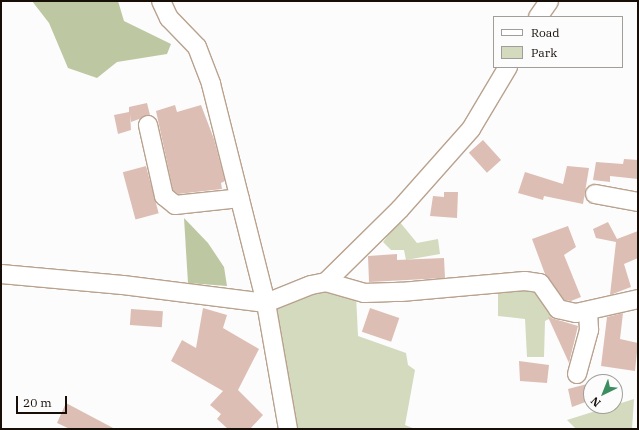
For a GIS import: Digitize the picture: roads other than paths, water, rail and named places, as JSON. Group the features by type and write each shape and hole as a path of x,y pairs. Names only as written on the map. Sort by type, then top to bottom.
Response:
{"street":[{"path":"161,1 169,18 197,47 211,84 266,303 288,429"},
{"path":"539,16 549,1"},
{"path":"326,282 400,209 471,129 507,68"},
{"path":"148,126 164,196 175,205 240,198"},
{"path":"595,194 638,202"},
{"path":"1,274 123,285 266,303 311,285 326,282 364,293 401,292 525,281 540,283 558,309 576,313 638,299"},
{"path":"577,374 589,330 588,311"}]}
